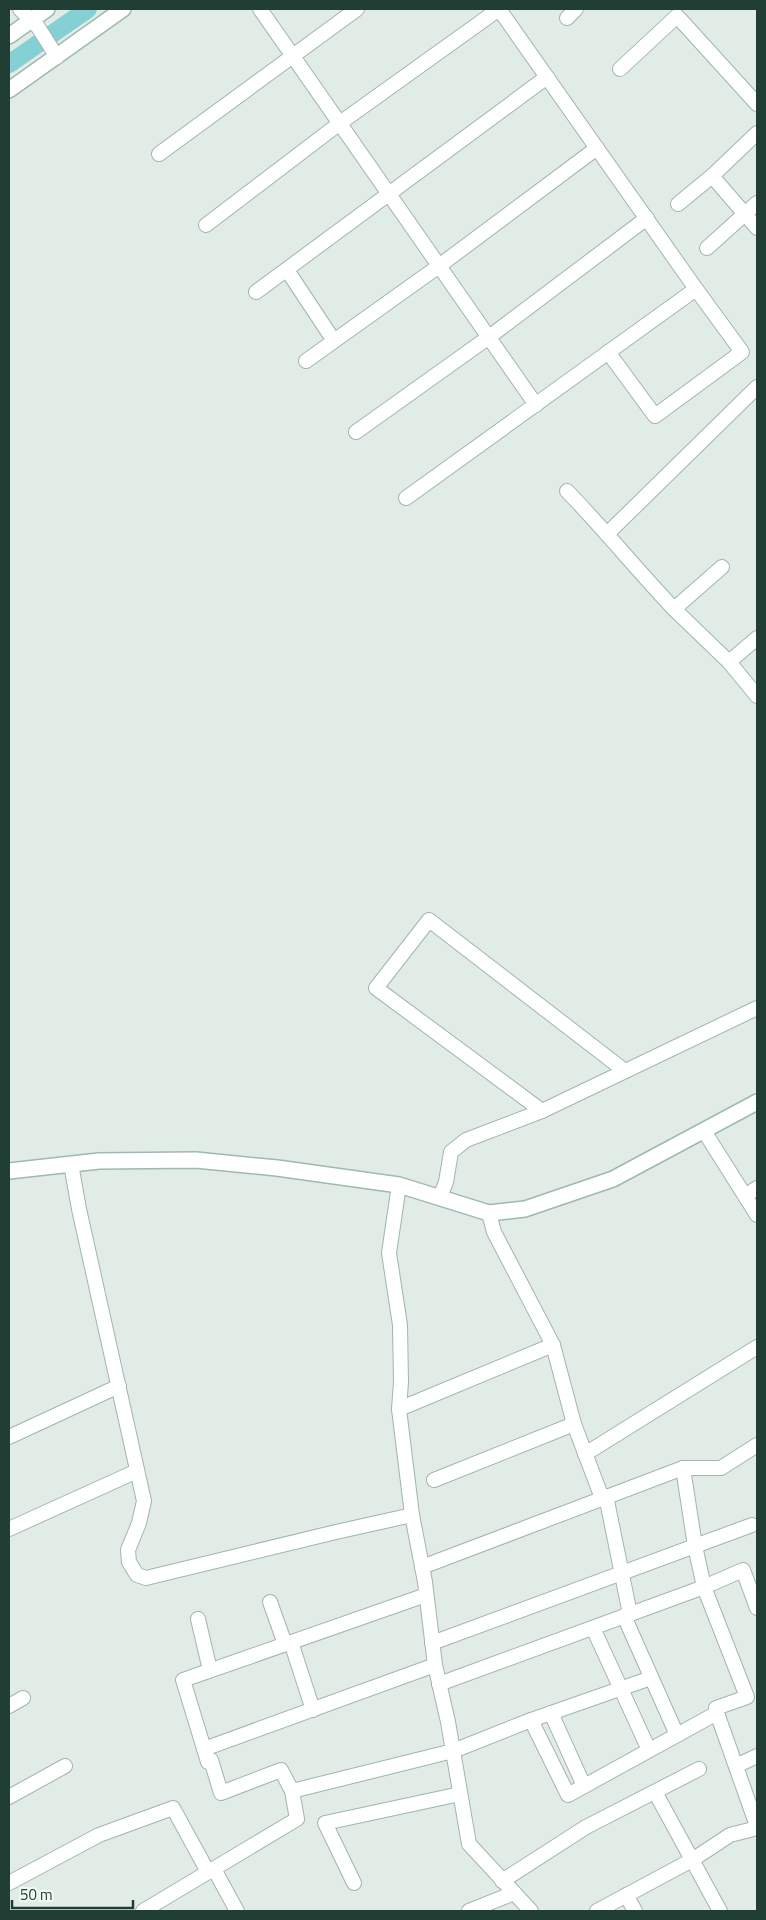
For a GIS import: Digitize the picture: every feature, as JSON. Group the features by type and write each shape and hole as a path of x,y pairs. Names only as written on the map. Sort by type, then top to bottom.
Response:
{"street":[{"path":"20,9 34,23 54,53"},
{"path":"9,36 34,23 47,9"},
{"path":"9,90 54,53 123,9"},
{"path":"260,9 536,405"},
{"path":"158,154 357,9"},
{"path":"206,225 340,123 499,9 742,352 656,416 608,352"},
{"path":"620,68 678,11 757,104"},
{"path":"256,292 547,77"},
{"path":"678,204 712,176 757,133"},
{"path":"306,360 439,266 597,148"},
{"path":"712,176 757,228"},
{"path":"707,248 757,203"},
{"path":"356,432 489,337 646,218"},
{"path":"286,270 334,341"},
{"path":"406,498 696,289"},
{"path":"607,534 757,386"},
{"path":"566,491 607,534 629,562 729,662 757,696"},
{"path":"674,609 722,567"},
{"path":"729,662 757,638"},
{"path":"542,1112 376,988 429,920 625,1071"},
{"path":"440,1198 446,1182 451,1152 466,1140 542,1112 757,1008"},
{"path":"9,1171 98,1161 196,1160 277,1168 399,1185 489,1213 525,1209 613,1179 757,1102"},
{"path":"704,1132 757,1215"},
{"path":"71,1164 79,1209 144,1500 128,1550 129,1562 137,1575 142,1578 412,1515"},
{"path":"399,1185 389,1254 400,1325 402,1382 399,1409 412,1515 422,1567 435,1665 453,1751 468,1844 531,1911"},
{"path":"745,1196 757,1188"},
{"path":"489,1213 494,1232 553,1345 574,1424 604,1497 622,1574 627,1615 651,1678 677,1735"},
{"path":"399,1409 553,1345"},
{"path":"586,1454 757,1347"},
{"path":"9,1436 118,1386"},
{"path":"434,1480 574,1424"},
{"path":"422,1567 683,1468 721,1468 757,1445"},
{"path":"597,1911 692,1860 730,1835 757,1827 716,1708 747,1696 704,1587 695,1546 683,1468"},
{"path":"9,1529 137,1471"},
{"path":"432,1643 752,1525"},
{"path":"439,1684 704,1587 743,1570 757,1608"},
{"path":"144,1911 296,1819 292,1791 281,1770 221,1793 211,1760 208,1762 183,1680 426,1595"},
{"path":"270,1602 288,1643 313,1710"},
{"path":"198,1619 210,1670"},
{"path":"593,1628 650,1750"},
{"path":"204,1749 435,1665"},
{"path":"292,1791 453,1751 531,1720 651,1678"},
{"path":"9,1706 23,1698"},
{"path":"551,1713 584,1786"},
{"path":"531,1720 568,1795 717,1713"},
{"path":"736,1766 757,1756"},
{"path":"9,1797 65,1766"},
{"path":"502,1881 586,1827 699,1769"},
{"path":"655,1792 720,1911"},
{"path":"354,1883 325,1823 460,1794"},
{"path":"9,1884 99,1835 173,1808 237,1911"},
{"path":"469,1911 514,1893"},
{"path":"626,1895 635,1911"}],"waterway":[{"path":"9,64 88,9"}]}
